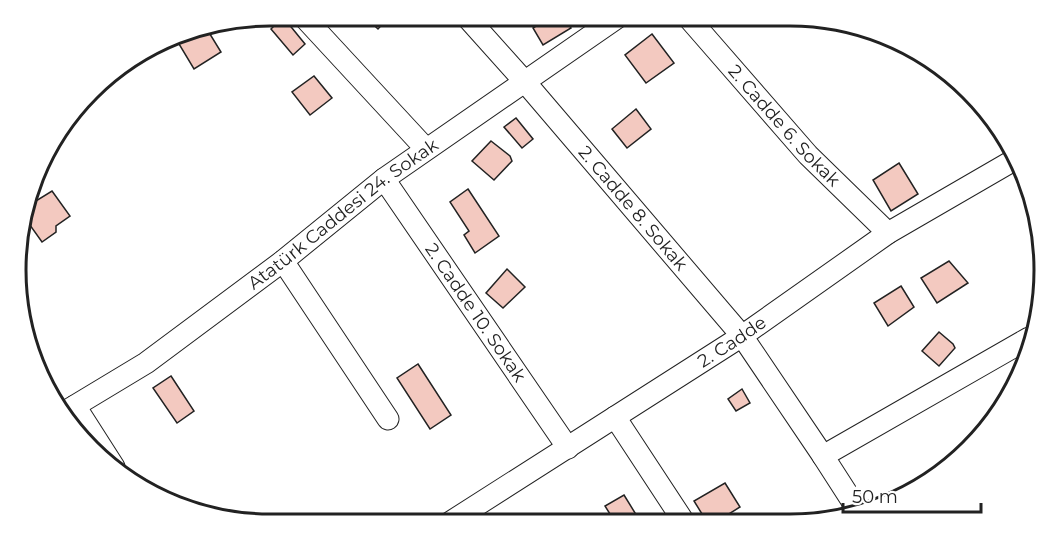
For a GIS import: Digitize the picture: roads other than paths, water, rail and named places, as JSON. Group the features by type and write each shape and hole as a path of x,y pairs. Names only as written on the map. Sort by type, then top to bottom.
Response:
{"street":[{"path":"312,26 426,149"},
{"name":"2. Cadde 8. Sokak","path":"475,26 742,336 854,505"},
{"name":"Atatürk Caddesi 24. Sokak","path":"70,409 146,363 283,261 384,178 605,26"},
{"name":"2. Cadde 6. Sokak","path":"696,26 808,155 888,233"},
{"name":"2. Cadde","path":"463,514 742,336 888,233 1009,163"},
{"name":"2. Cadde 10. Sokak","path":"384,178 568,448"},
{"path":"283,261 388,419"},
{"path":"823,456 1023,342"},
{"path":"615,417 679,514"}]}
